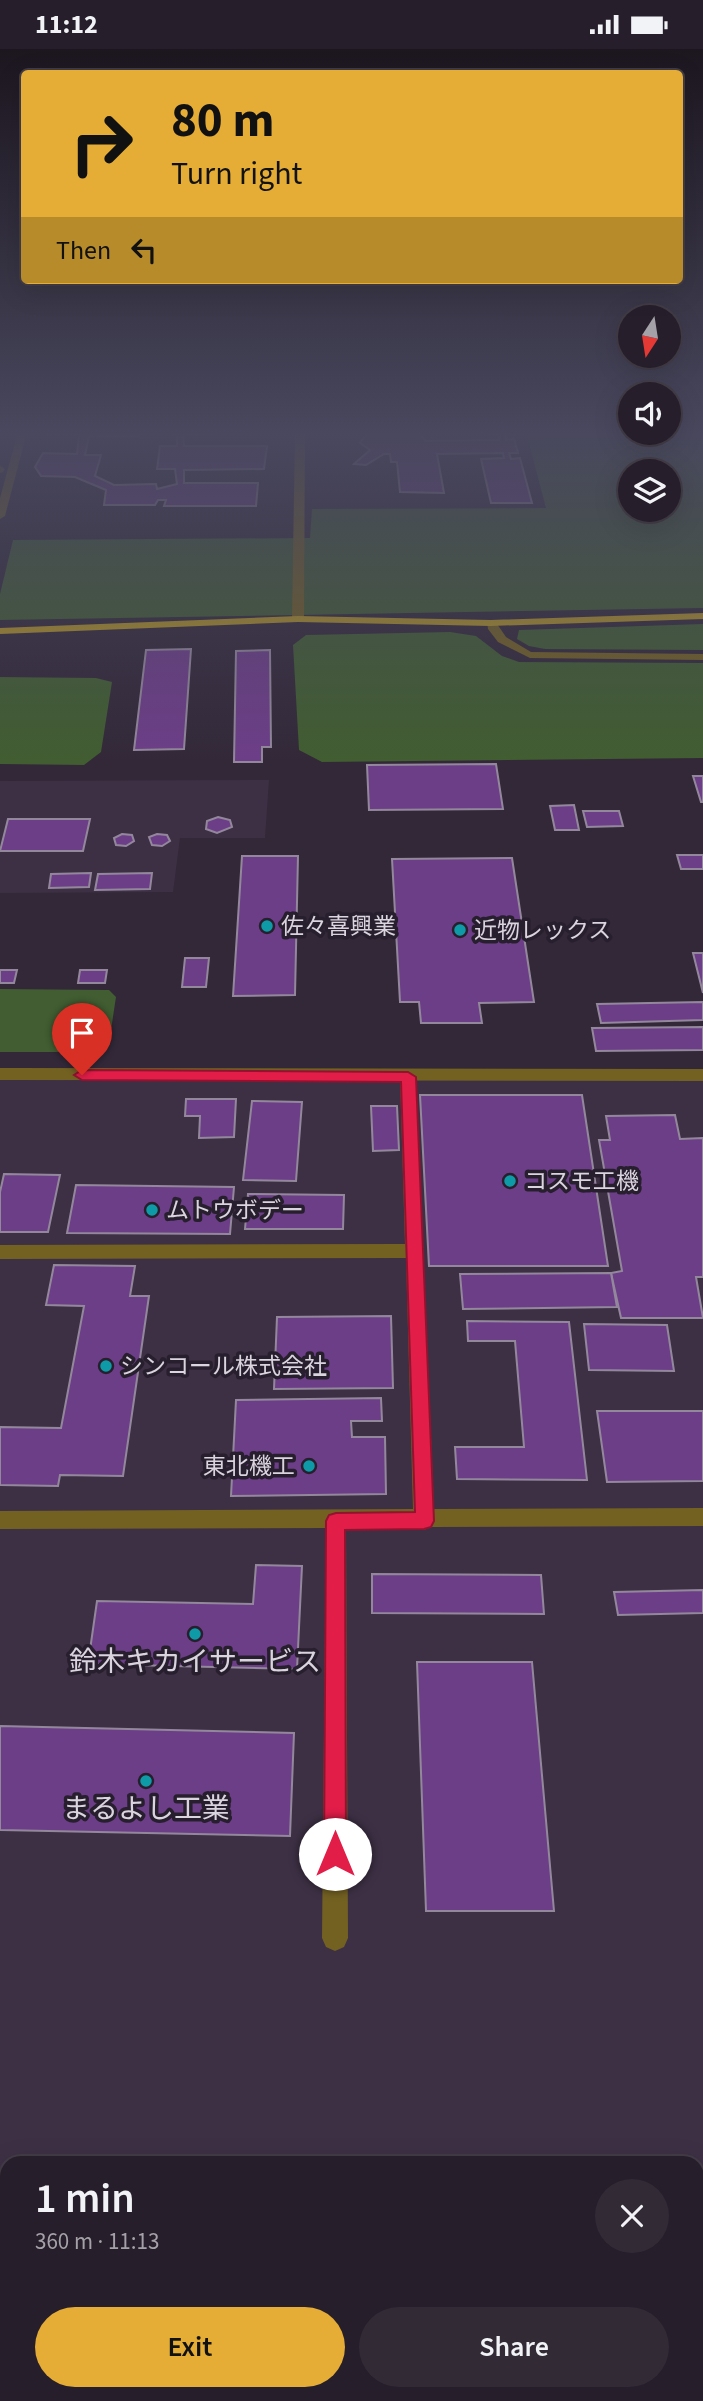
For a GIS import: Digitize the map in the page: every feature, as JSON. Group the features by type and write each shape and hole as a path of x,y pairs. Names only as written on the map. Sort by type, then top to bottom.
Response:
{"main road":[{"path":"0,631 298,619 491,623 703,616"}],"street":[{"path":"298,619 299,542"},
{"path":"491,623 496,635 517,651 530,655 703,657"},
{"path":"0,1074 408,1077 703,1075"},
{"path":"408,1077 424,1521"},
{"path":"0,1252 415,1251"},
{"path":"0,1520 424,1521 703,1517"},
{"path":"335,1938 336,1521"}],"shaded area":[{"path":"269,780 265,838 180,838 173,892 0,893 0,781"},
{"path":"0,1079 703,1081 703,2156 0,2156"}],"green space":[{"path":"13,542 703,542 703,608 0,620 0,594"},
{"path":"703,624 703,650 545,649 529,646 517,639 519,630"},
{"path":"450,632 476,636 502,656 519,662 703,663 703,758 322,762 299,750 293,645 306,635"},
{"path":"0,677 96,678 112,682 101,752 84,765 0,764"},
{"path":"0,989 109,990 116,997 109,1043 105,1052 0,1052"}],"building":[{"path":"191,649 184,749 134,750 146,650"},
{"path":"270,650 271,747 262,747 262,762 234,762 236,651"},
{"path":"496,764 503,809 369,810 367,765"},
{"path":"693,776 703,776 703,802 701,802"},
{"path":"574,805 579,830 555,830 550,806"},
{"path":"583,811 619,811 623,826 587,827"},
{"path":"218,817 230,820 232,827 217,833 206,829 207,821"},
{"path":"8,819 90,819 83,851 0,851"},
{"path":"122,834 132,835 134,841 126,846 116,845 114,838"},
{"path":"167,835 170,841 162,846 152,845 149,837"},
{"path":"677,855 703,855 703,869 681,869"},
{"name":"佐々喜興業","path":"242,856 298,856 295,995 233,996"},
{"name":"近物レックス","path":"512,858 534,1002 479,1003 482,1023 421,1023 419,1002 400,1002 392,859"},
{"path":"91,873 89,887 49,888 51,874"},
{"path":"152,873 150,889 95,890 98,874"},
{"path":"693,953 703,953 703,993"},
{"path":"185,958 209,958 206,987 182,987"},
{"path":"0,970 17,970 14,983 0,983"},
{"path":"80,970 107,970 105,983 78,983"},
{"path":"703,1002 703,1020 601,1023 597,1004"},
{"path":"703,1027 703,1050 596,1051 592,1028"},
{"name":"コスモ工機","path":"420,1095 582,1095 608,1266 429,1266"},
{"path":"186,1099 236,1099 234,1137 199,1138 200,1116 185,1116"},
{"path":"252,1101 302,1102 296,1181 243,1180"},
{"path":"371,1106 397,1106 399,1150 373,1151"},
{"name":"コスモ工機","path":"675,1115 680,1139 703,1138 703,1277 696,1277 703,1318 621,1318 611,1273 622,1271 599,1140 610,1140 606,1116"},
{"path":"4,1174 60,1175 48,1232 0,1232 0,1192"},
{"name":"ムトウボデー","path":"76,1185 234,1187 230,1234 67,1233"},
{"path":"248,1194 344,1195 343,1229 245,1229"},
{"name":"シンコール株式会社","path":"54,1265 135,1266 130,1296 149,1296 123,1476 60,1475 58,1486 0,1485 0,1427 61,1428 84,1306 46,1305"},
{"path":"611,1273 617,1307 463,1309 460,1274"},
{"path":"391,1316 393,1388 274,1389 277,1317"},
{"path":"467,1321 569,1322 587,1480 457,1479 455,1447 524,1447 515,1341 468,1341"},
{"path":"584,1324 667,1325 674,1371 589,1370"},
{"name":"東北機工","path":"381,1398 382,1421 351,1421 352,1437 385,1437 386,1494 231,1496 236,1400"},
{"path":"597,1411 703,1411 703,1481 607,1482"},
{"name":"鈴木キカイサービス","path":"256,1565 302,1566 297,1669 88,1664 97,1601 253,1604"},
{"path":"372,1574 541,1575 544,1614 372,1613"},
{"path":"703,1590 703,1613 618,1615 614,1592"},
{"path":"417,1662 532,1662 554,1911 426,1911"},
{"name":"まるよし工業","path":"0,1726 294,1733 290,1836 0,1830"}],"place":[{"name":"佐々喜興業","path":"267,926"},
{"name":"近物レックス","path":"460,930"},
{"name":"コスモ工機","path":"510,1181"},
{"name":"ムトウボデー","path":"152,1210"},
{"name":"シンコール株式会社","path":"106,1366"},
{"name":"東北機工","path":"309,1466"},
{"name":"鈴木キカイサービス","path":"195,1634"},
{"name":"まるよし工業","path":"146,1781"}],"route":[{"path":"82,1075 408,1077 424,1521 336,1521 335,1854"}]}
